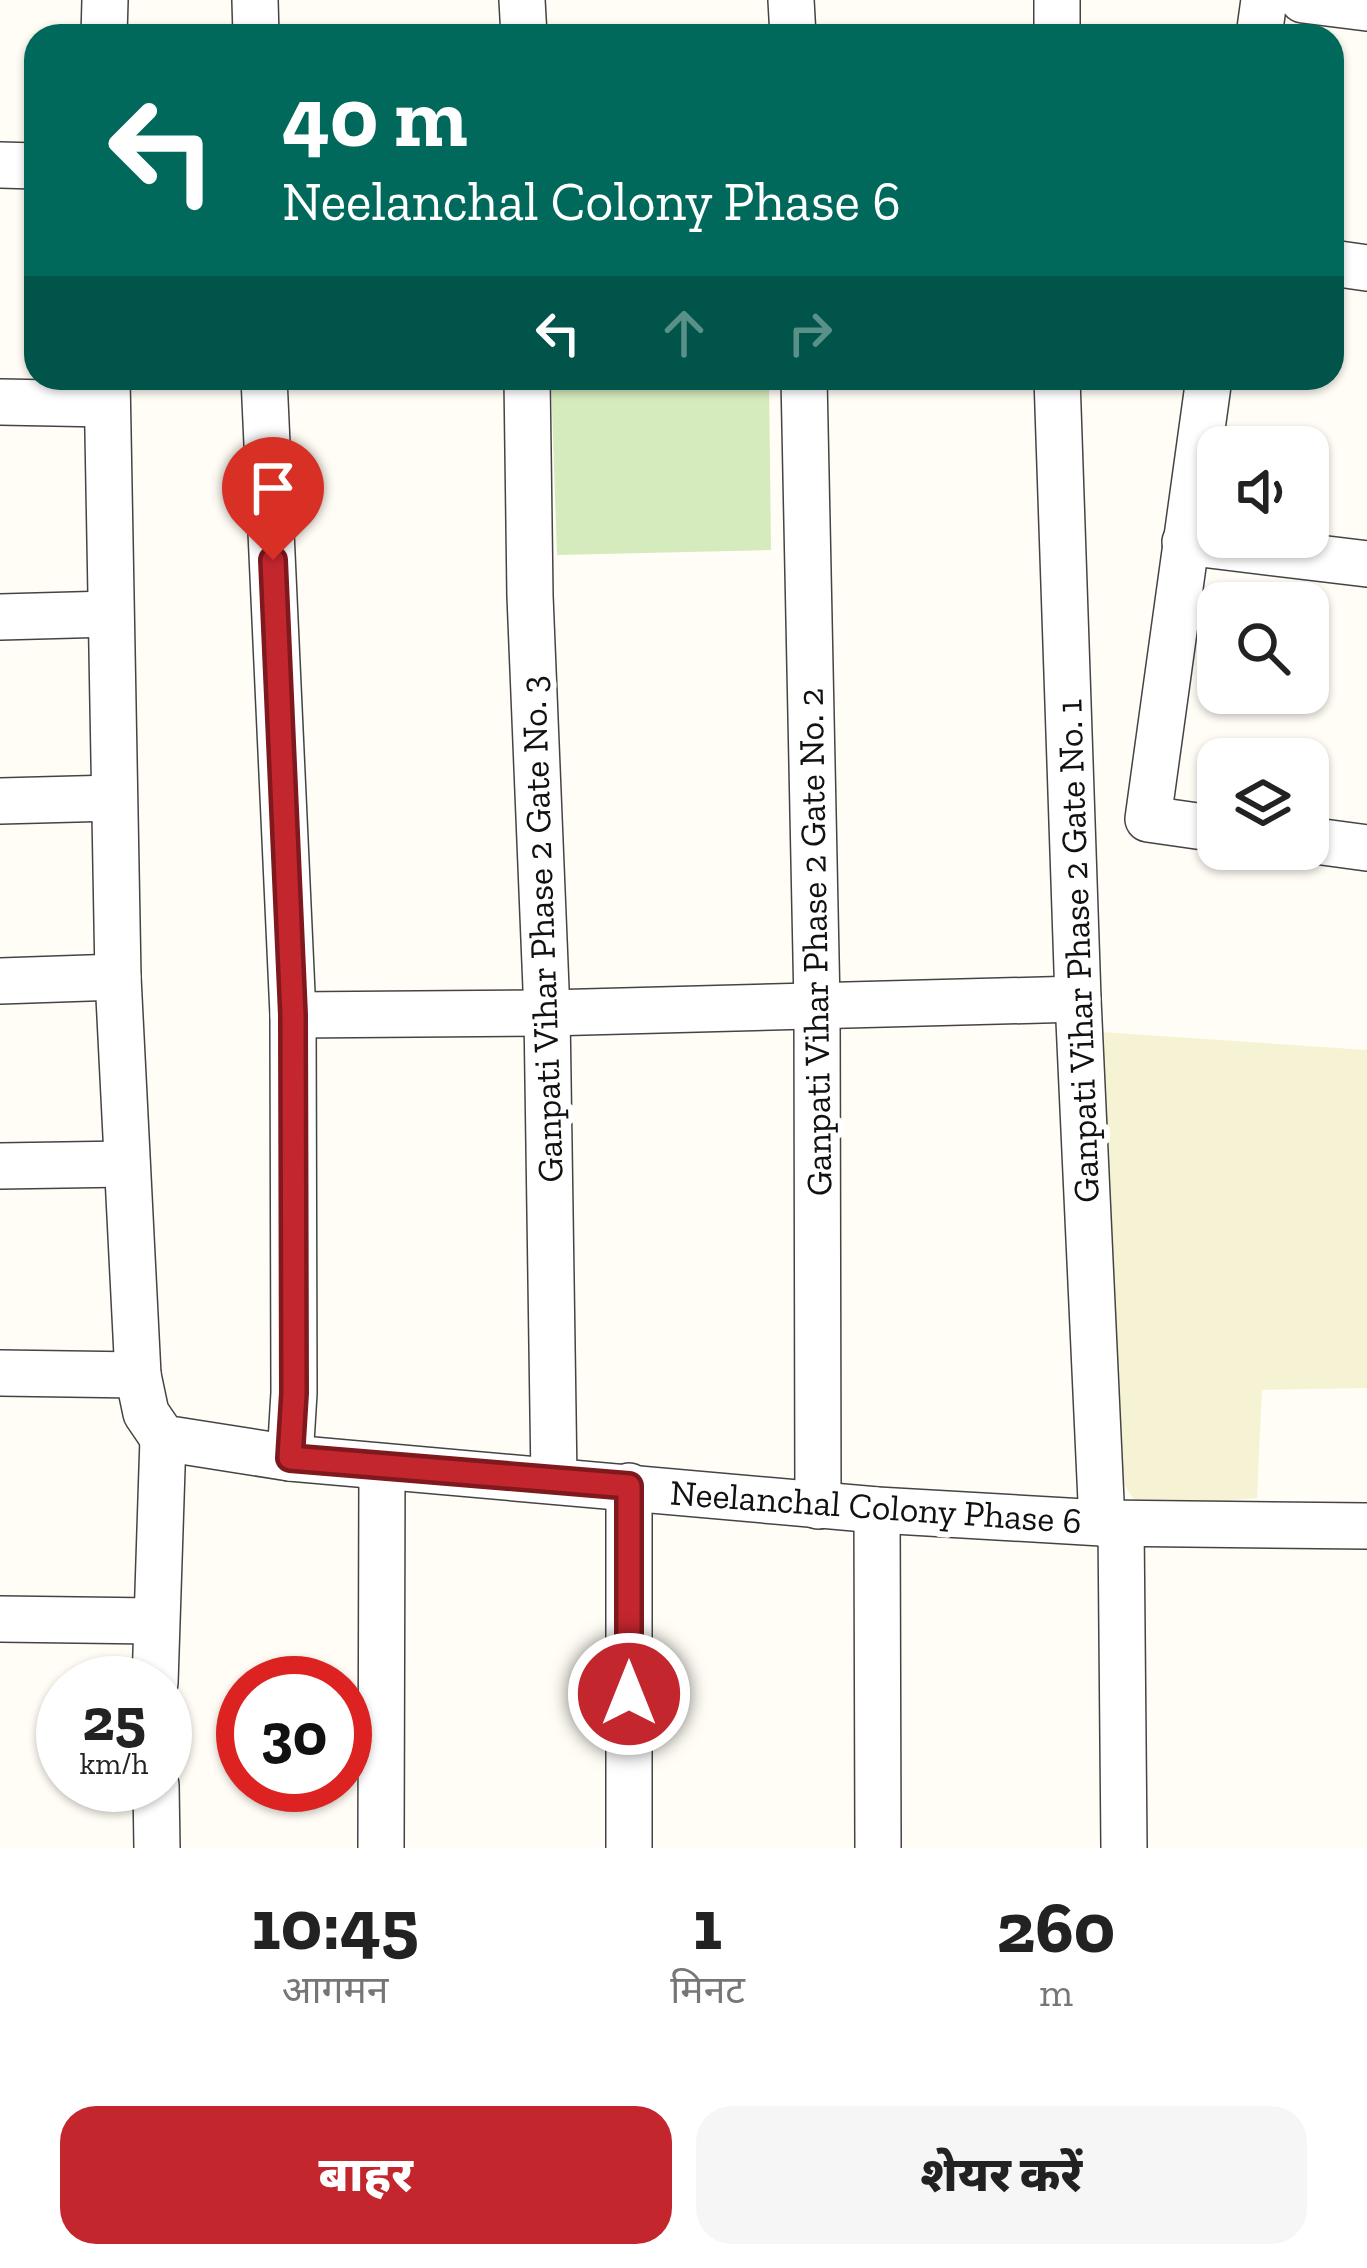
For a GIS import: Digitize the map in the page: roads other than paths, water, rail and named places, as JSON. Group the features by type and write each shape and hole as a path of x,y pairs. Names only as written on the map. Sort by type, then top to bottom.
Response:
{"street":[{"path":"1303,0 1367,8"},
{"path":"266,390 293,1015 290,1458"},
{"name":"Ganpati Vihar Phase 2 Gate No. 3","path":"527,390 530,596 547,1013 554,1479"},
{"name":"Ganpati Vihar Phase 2 Gate No. 2","path":"803,390 817,1005 818,1506"},
{"name":"Ganpati Vihar Phase 2 Gate No. 1","path":"1057,390 1078,999 1112,1524 1124,1848"},
{"path":"1148,819 1207,390"},
{"path":"0,402 107,391 118,977 138,1375 146,1413 163,1438 155,1656"},
{"path":"1185,542 1367,564"},
{"path":"0,617 110,614"},
{"path":"0,801 114,798"},
{"path":"1100,814 1197,826"},
{"path":"1329,843 1367,848"},
{"path":"0,981 118,977"},
{"path":"293,1015 1078,999"},
{"path":"0,1166 127,1164"},
{"path":"0,1373 138,1375"},
{"name":"Neelanchal Colony Phase 6","path":"163,1438 290,1458 818,1506 1112,1524 1367,1526"},
{"path":"381,1848 382,1467"},
{"path":"629,1486 629,1848"},
{"path":"877,1510 878,1848"},
{"path":"0,1619 154,1621"},
{"path":"156,1812 157,1848"}]}
